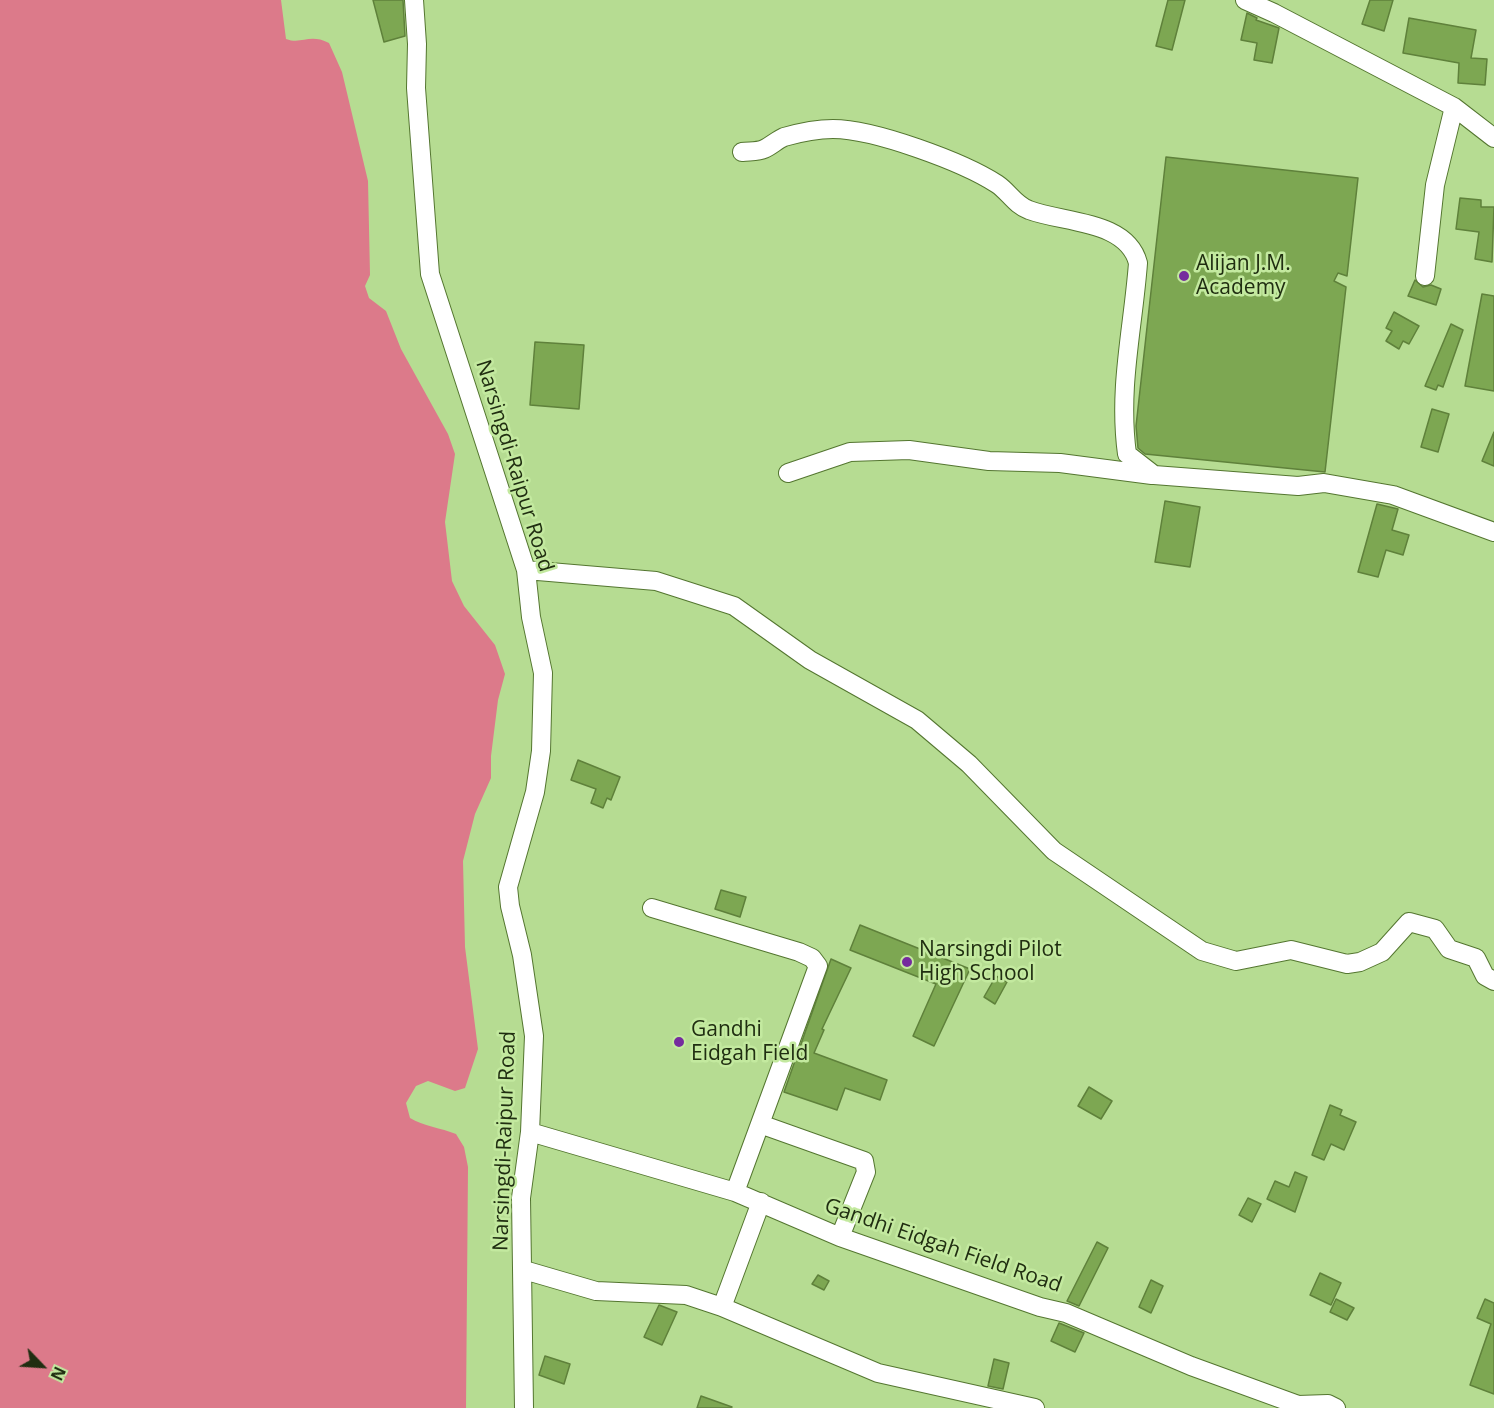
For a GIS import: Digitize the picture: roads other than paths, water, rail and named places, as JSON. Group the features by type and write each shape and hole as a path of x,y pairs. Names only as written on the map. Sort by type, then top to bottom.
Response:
{"street":[{"name":"Narsingdi-Raipur Road","path":"414,0 417,44 416,88 430,274 526,570 531,617 543,673 542,751 535,792 508,887 510,906 522,955 534,1036 530,1132 521,1198 525,1408"},
{"path":"1245,0 1454,107 1494,138"},
{"path":"1425,276 1435,185 1454,107"},
{"path":"742,152 763,150 782,138 822,131 860,132 901,144 978,173 999,186 1014,201 1028,210 1110,232 1128,244 1135,251 1138,263 1122,403 1124,437 1127,454 1154,476"},
{"path":"788,473 850,452 909,450 989,461 1060,463 1154,476 1298,486 1324,483 1393,495 1494,532"},
{"path":"526,570 656,581 734,606 810,660 917,720 969,764 1054,850 1202,951 1236,961 1291,950 1347,964 1360,962 1382,952 1409,922 1435,929 1449,949 1476,958 1485,976 1494,981"},
{"path":"652,908 799,952 816,962 819,970 735,1192"},
{"path":"760,1124 864,1161 866,1172 840,1237"},
{"name":"Gandhi Eidgah Field Road","path":"530,1132 735,1192 840,1237 1040,1308 1066,1313 1191,1366 1298,1405 1328,1404 1336,1408"},
{"path":"722,1308 761,1202"},
{"path":"524,1270 596,1291 686,1295 878,1373 1035,1408"}],"place":[{"name":"Alijan J.M. Academy","path":"1184,276"},
{"name":"Narsingdi Pilot High School","path":"907,962"},
{"name":"Gandhi Eidgah Field","path":"679,1042"}]}
